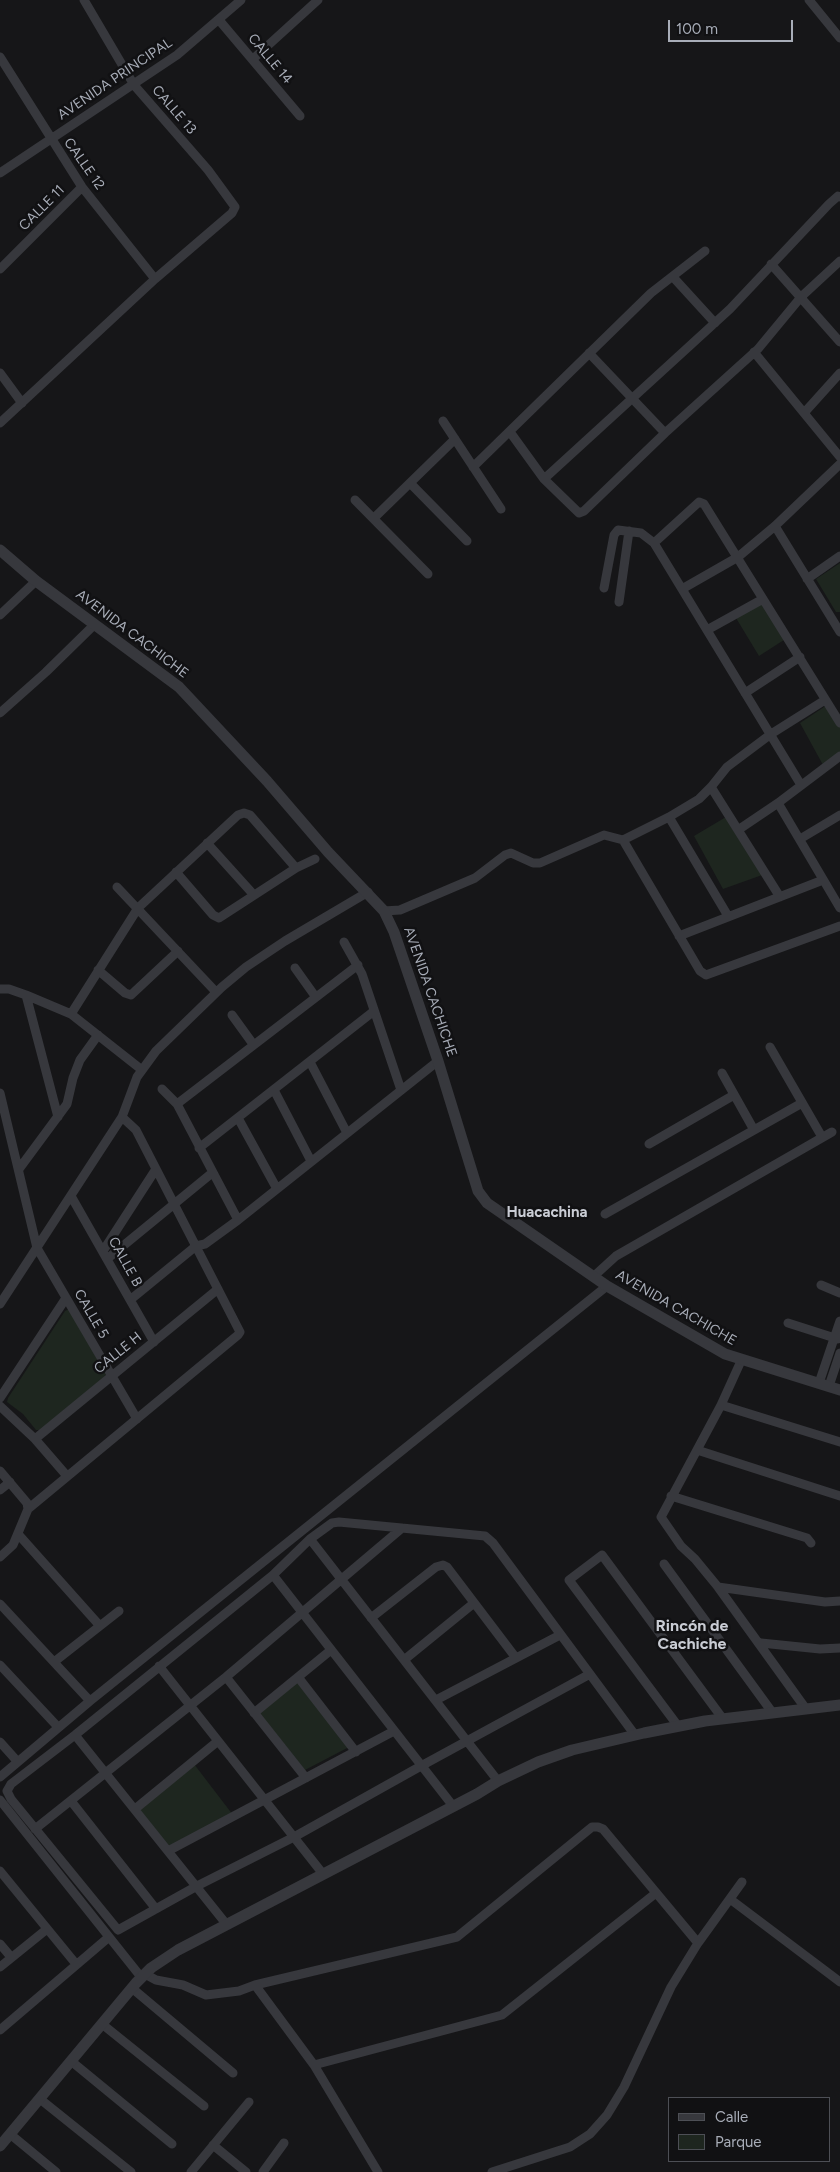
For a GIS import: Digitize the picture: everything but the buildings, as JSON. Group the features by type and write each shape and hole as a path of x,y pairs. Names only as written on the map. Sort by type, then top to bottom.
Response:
{"street":[{"name":"CALLE 13","path":"84,0 134,85 208,170 235,207 232,213 155,279"},
{"name":"AVENIDA PRINCIPAL","path":"0,173 177,55 241,0"},
{"path":"252,59 318,0"},
{"path":"809,0 840,38"},
{"name":"CALLE 14","path":"219,20 300,116"},
{"name":"CALLE 12","path":"0,57 82,187 155,279"},
{"name":"CALLE 11","path":"0,269 82,187"},
{"path":"544,479 715,323 829,204 838,196 840,197"},
{"path":"473,467 651,294 705,251"},
{"path":"510,432 544,479 579,513 584,511 664,433 754,352 801,298 840,261"},
{"path":"771,264 840,342"},
{"path":"673,277 715,323"},
{"path":"0,424 155,279"},
{"path":"754,352 840,458"},
{"path":"589,353 664,433"},
{"path":"0,373 22,403"},
{"path":"804,413 840,373"},
{"path":"443,421 500,509"},
{"path":"374,518 455,439"},
{"path":"682,589 738,557 775,526 840,464"},
{"path":"410,483 467,541"},
{"path":"355,500 428,574"},
{"path":"654,543 699,502 702,502 840,722"},
{"path":"775,526 807,578 837,620 840,632"},
{"path":"604,588 614,534 618,530 641,533 654,543 801,785"},
{"path":"619,602 629,531"},
{"name":"AVENIDA CACHICHE","path":"0,550 36,581 179,687 384,911 394,932 438,1061 478,1191 483,1197 499,1213 593,1277 708,1345 741,1361 829,1386"},
{"path":"807,578 840,556"},
{"path":"0,615 36,581"},
{"path":"707,630 763,599"},
{"path":"0,714 94,625"},
{"path":"745,692 800,657"},
{"path":"384,911 400,910 475,878 511,853 533,863 540,864 604,835 623,840 669,817 699,799 727,766 770,734 826,700"},
{"path":"738,830 778,803 840,756"},
{"path":"711,787 780,898"},
{"path":"778,803 840,908"},
{"path":"70,1014 138,908 238,815 244,813 250,815 296,868"},
{"path":"800,839 840,815"},
{"path":"669,817 728,916"},
{"path":"623,840 700,971 706,975 840,926"},
{"path":"207,843 253,894"},
{"path":"176,872 214,915 219,918 253,894 296,868 315,859"},
{"path":"679,936 823,880"},
{"path":"117,887 216,992"},
{"path":"0,1304 122,1117 129,1092 156,1051 216,992 246,967 285,941 368,892"},
{"path":"344,942 358,965 401,1090"},
{"path":"98,970 125,993 131,995 178,951"},
{"path":"176,1104 358,965"},
{"path":"294,968 315,996"},
{"path":"0,988 26,995 70,1014 142,1070"},
{"path":"26,995 58,1117"},
{"path":"199,1148 374,1011"},
{"path":"232,1015 253,1044"},
{"path":"19,1169 67,1104 73,1078 80,1060 98,1035"},
{"path":"770,1047 822,1137"},
{"path":"130,1300 196,1246 205,1244 238,1220 438,1061"},
{"path":"310,1062 347,1133"},
{"path":"722,1073 754,1130"},
{"path":"162,1089 176,1104 238,1220"},
{"path":"274,1090 311,1162"},
{"name":"CALLE 5","path":"0,1093 37,1248 136,1419"},
{"path":"650,1144 734,1095"},
{"path":"605,1214 802,1103"},
{"path":"0,1557 13,1545 28,1509 238,1336 239,1328 136,1130 122,1117"},
{"path":"238,1118 277,1189"},
{"path":"593,1277 616,1256 832,1132"},
{"path":"105,1255 156,1169"},
{"path":"105,1255 212,1173"},
{"name":"CALLE B","path":"71,1196 154,1342"},
{"path":"821,1285 840,1293"},
{"path":"0,1777 90,1701 607,1286"},
{"name":"CALLE H","path":"35,1439 218,1289"},
{"path":"0,1398 66,1298"},
{"path":"829,1386 840,1322"},
{"path":"788,1323 837,1339"},
{"path":"829,1386 840,1354"},
{"path":"741,1361 721,1405 661,1517 675,1539 718,1587 761,1644 806,1709"},
{"path":"721,1405 840,1442"},
{"path":"0,1406 35,1439 67,1476"},
{"path":"696,1450 840,1496"},
{"path":"0,1471 26,1503 28,1509"},
{"path":"0,1490 10,1482"},
{"path":"671,1496 807,1538 811,1543"},
{"path":"590,1674 467,1740 294,1838 197,1886 118,1930 11,1799 8,1791 11,1784 75,1735 273,1575 310,1539 332,1523 339,1522 485,1536 493,1543 560,1635 590,1674 635,1735"},
{"path":"35,1829 226,1677 402,1528"},
{"path":"18,1534 100,1626"},
{"path":"310,1539 498,1781"},
{"path":"678,1726 569,1580 602,1555 722,1719"},
{"path":"664,1564 772,1712"},
{"path":"372,1618 436,1566 443,1565 447,1567 516,1658"},
{"path":"273,1575 453,1806"},
{"path":"718,1587 825,1602 838,1600"},
{"path":"404,1660 474,1603"},
{"path":"0,1604 90,1701"},
{"path":"54,1662 119,1611"},
{"path":"436,1700 560,1635"},
{"path":"761,1644 820,1649 840,1648"},
{"path":"254,1713 332,1650"},
{"path":"0,1665 58,1727"},
{"path":"159,1666 323,1874"},
{"path":"226,1677 306,1778"},
{"path":"298,1677 356,1752"},
{"path":"0,2146 143,1976 172,1954 498,1781 538,1762 572,1750 635,1735 722,1719 840,1706"},
{"path":"168,1851 394,1731"},
{"path":"75,1735 227,1925"},
{"path":"135,1809 218,1741"},
{"path":"0,1742 18,1762"},
{"path":"0,1800 109,1937 143,1976 183,1985 206,1995 239,1991 457,1937 592,1828 602,1829 698,1944"},
{"path":"71,1801 156,1909"},
{"path":"0,1871 76,1964"},
{"path":"492,2172 570,2147 590,2134 607,2115 624,2087 671,1987 698,1944 742,1882"},
{"path":"314,2065 502,2015 656,1892"},
{"path":"730,1899 840,1982"},
{"path":"0,1966 47,1929"},
{"path":"0,2030 109,1937"},
{"path":"0,1944 11,1958"},
{"path":"255,1986 314,2065 378,2172"},
{"path":"132,1989 233,2073"},
{"path":"102,2024 204,2106"},
{"path":"72,2061 172,2144"},
{"path":"40,2099 131,2172"},
{"path":"191,2172 249,2102"},
{"path":"10,2134 56,2172"},
{"path":"263,2172 284,2143"},
{"path":"214,2145 246,2172"}],"green space":[{"path":"840,563 840,612 836,612 816,579"},
{"path":"765,602 787,638 759,656 736,618"},
{"path":"827,705 840,725 840,752 823,765 800,723"},
{"path":"731,814 765,874 723,889 694,836"},
{"path":"69,1309 106,1374 103,1379 42,1430 36,1430 23,1414 7,1402 8,1398 65,1311"},
{"path":"298,1681 349,1747 305,1770 259,1713"},
{"path":"194,1764 233,1815 170,1848 139,1809"}],"district":[{"name":"Huacachina","path":"547,1213"},
{"name":"Rincón de Cachiche","path":"692,1635"}]}
